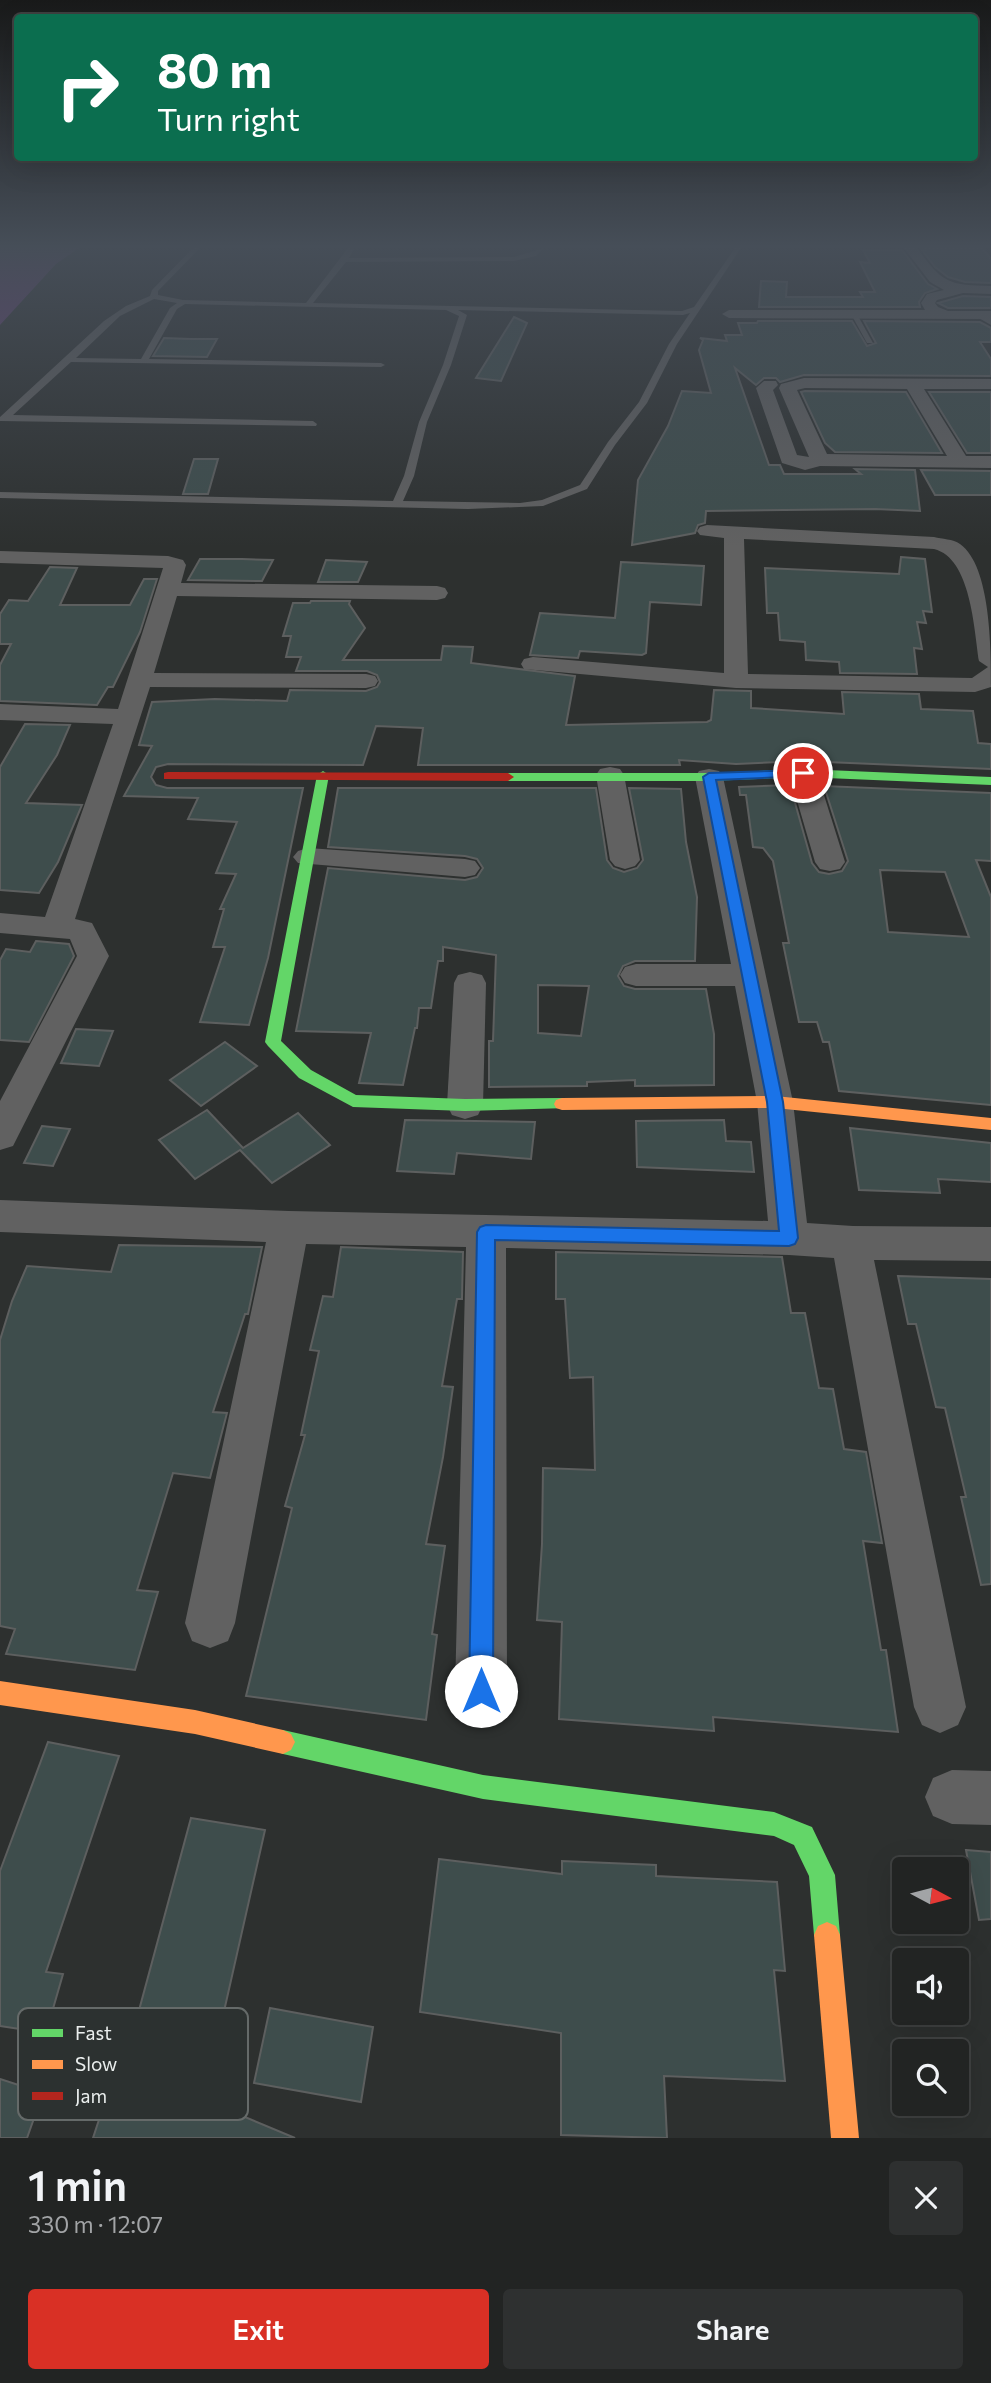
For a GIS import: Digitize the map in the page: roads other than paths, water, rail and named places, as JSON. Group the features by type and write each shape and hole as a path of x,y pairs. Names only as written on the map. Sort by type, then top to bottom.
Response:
{"street":[{"path":"991,384 804,383 787,388 770,385 764,387 789,459 805,464 820,460 991,462"},
{"path":"912,383 960,462"},
{"path":"787,388 820,460"},
{"path":"707,531 934,543 954,548 982,576 991,661"},
{"path":"734,532 736,681"},
{"path":"0,557 168,562 175,565 58,928"},
{"path":"167,589 437,593"},
{"path":"533,664 736,681 975,685 990,679 991,674"},
{"path":"139,680 366,681"},
{"path":"0,712 128,717"},
{"path":"803,773 830,862"},
{"path":"168,776 709,777 803,773 991,781"},
{"path":"323,775 272,1042 305,1074 353,1101 465,1105 775,1102 991,1124"},
{"path":"610,775 625,860"},
{"path":"709,777 775,1102 789,1238"},
{"path":"308,857 465,868"},
{"path":"0,923 80,930 93,956 0,1136"},
{"path":"636,975 751,975"},
{"path":"465,1105 470,983"},
{"path":"0,1216 289,1227 789,1238 853,1244 991,1244"},
{"path":"210,1623 289,1227"},
{"path":"481,1691 486,1232"},
{"path":"853,1244 940,1707"},
{"path":"0,1693 195,1722 483,1787 774,1824 803,1836 822,1875 845,2138"}],"lane":[{"path":"3,419 79,348"},
{"path":"143,362 151,348"},
{"path":"397,504 409,476 423,422 453,348"},
{"path":"0,495 520,506 555,500 584,487 611,444 643,403 671,348"},
{"path":"68,360 382,365"},
{"path":"3,419 313,424"}]}
